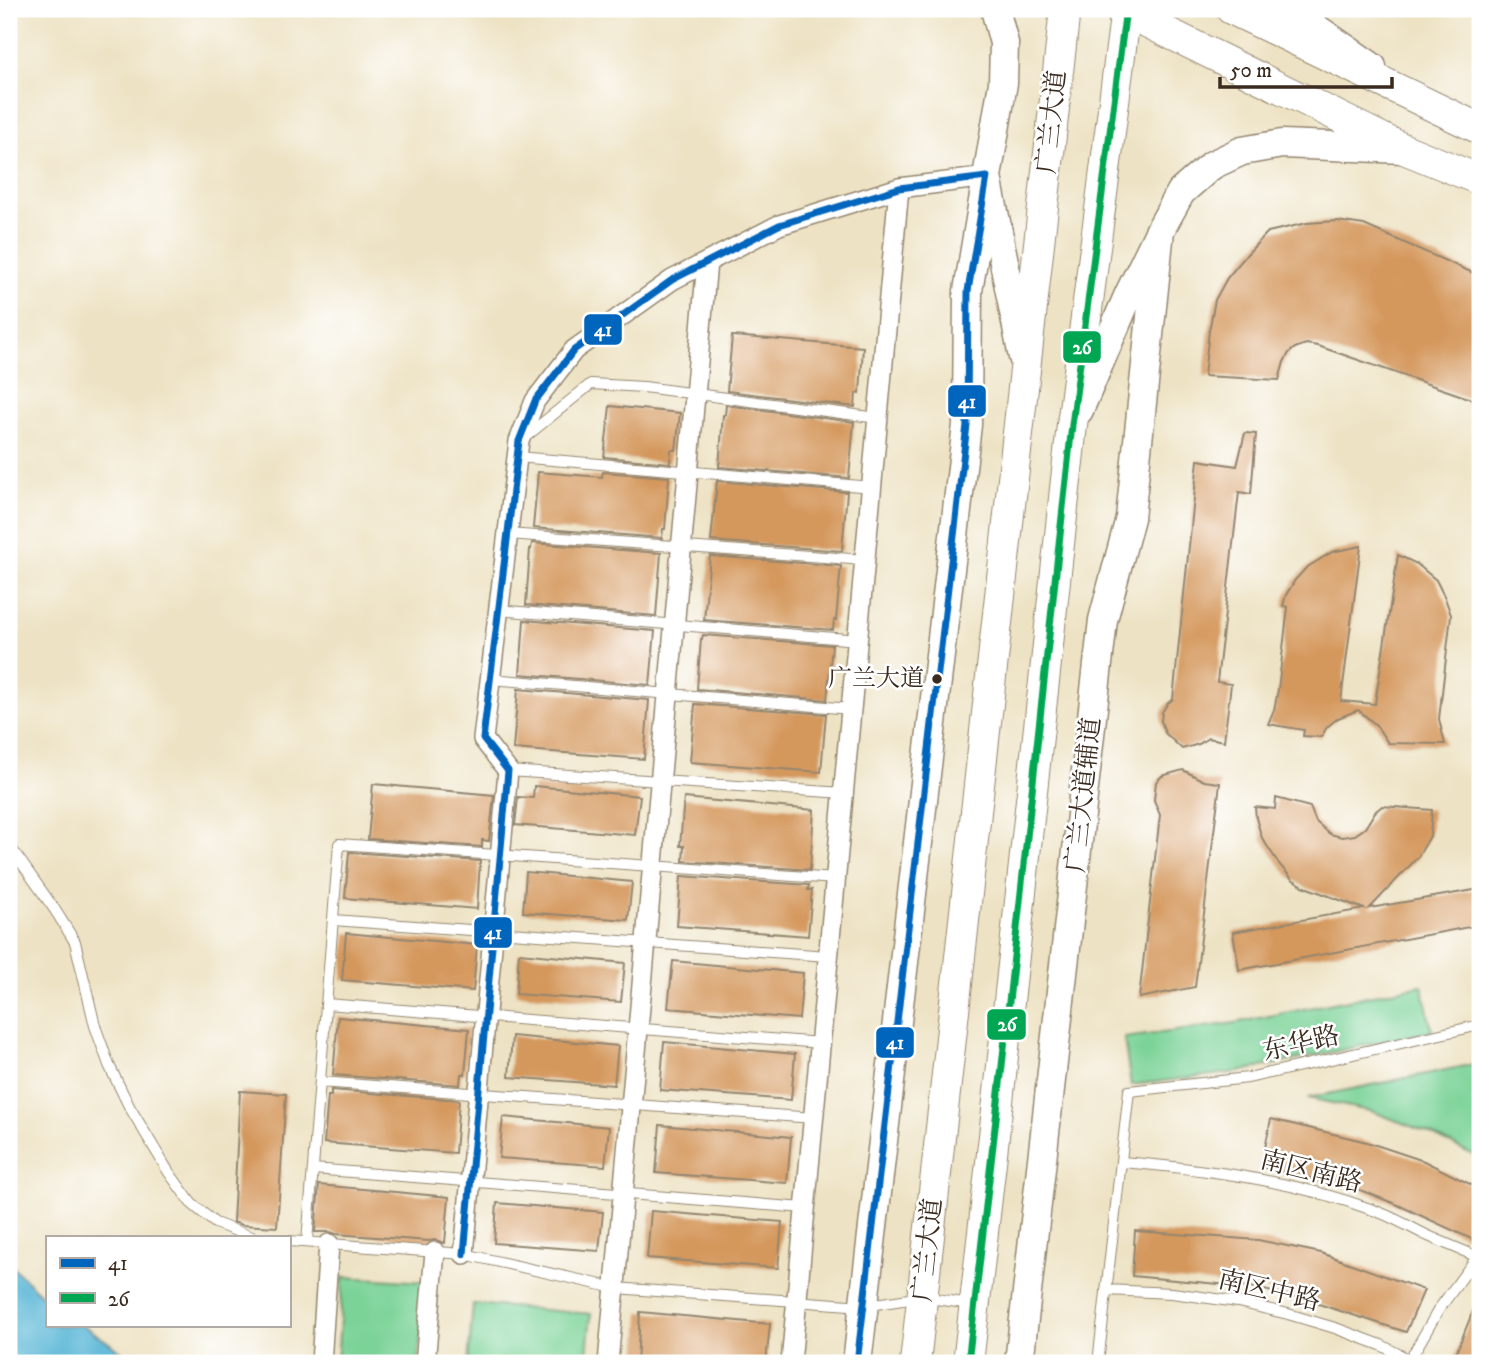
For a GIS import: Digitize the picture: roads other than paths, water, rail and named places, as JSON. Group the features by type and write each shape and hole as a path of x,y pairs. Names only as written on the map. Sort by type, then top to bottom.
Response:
{"main road":[{"path":"856,1363 967,425 968,291 1003,83 1004,43 995,9"},
{"name":"广兰大道","path":"915,1363 1065,9"},
{"path":"1231,9 1480,129"},
{"path":"1288,9 1418,99"},
{"path":"1124,10 1404,149 1480,180"},
{"name":"广兰大道","path":"968,1363 1072,425 1124,10"},
{"path":"1072,425 1160,230 1181,192 1212,165 1242,151 1282,144 1404,149"},
{"path":"986,177 1024,364"},
{"name":"广兰大道辅道","path":"1019,1363 1103,620 1130,518 1160,230"}],"street":[{"path":"464,1254 508,771 483,739 518,449 535,401 574,350 672,280 779,225 899,188 986,177"},
{"path":"791,1363 899,188"},
{"path":"608,1363 707,262"},
{"path":"321,1363 329,1244"},
{"path":"425,1363 435,1252"}],"lane":[{"path":"518,449 591,384 644,387 878,418"},
{"path":"518,449 688,472 872,487"},
{"path":"508,534 865,560"},
{"path":"498,610 858,640"},
{"path":"490,679 851,709"},
{"path":"508,771 844,793"},
{"path":"307,1242 339,844 836,879"},
{"path":"9,845 75,942 96,1026 109,1065 129,1106 168,1171 191,1203 215,1223 249,1236"},
{"path":"333,920 828,956"},
{"path":"326,1003 821,1042"},
{"name":"东华路","path":"1121,1162 1129,1091 1248,1077 1480,1025"},
{"path":"320,1082 814,1118"},
{"path":"1098,1363 1121,1162"},
{"name":"南区南路","path":"1121,1162 1190,1168 1298,1186 1375,1210 1439,1241 1480,1256"},
{"path":"313,1169 806,1208"},
{"path":"290,1241 464,1254 615,1288 863,1306 922,1297 975,1304"},
{"path":"1411,1362 1439,1309 1480,1256"},
{"name":"南区中路","path":"1106,1290 1172,1293 1238,1302 1335,1328 1381,1345 1411,1362"}],"water":[{"path":"9,1264 46,1299 46,1326 84,1326 138,1363 9,1363"}],"place":[{"name":"广兰大道","path":"937,679"}]}
